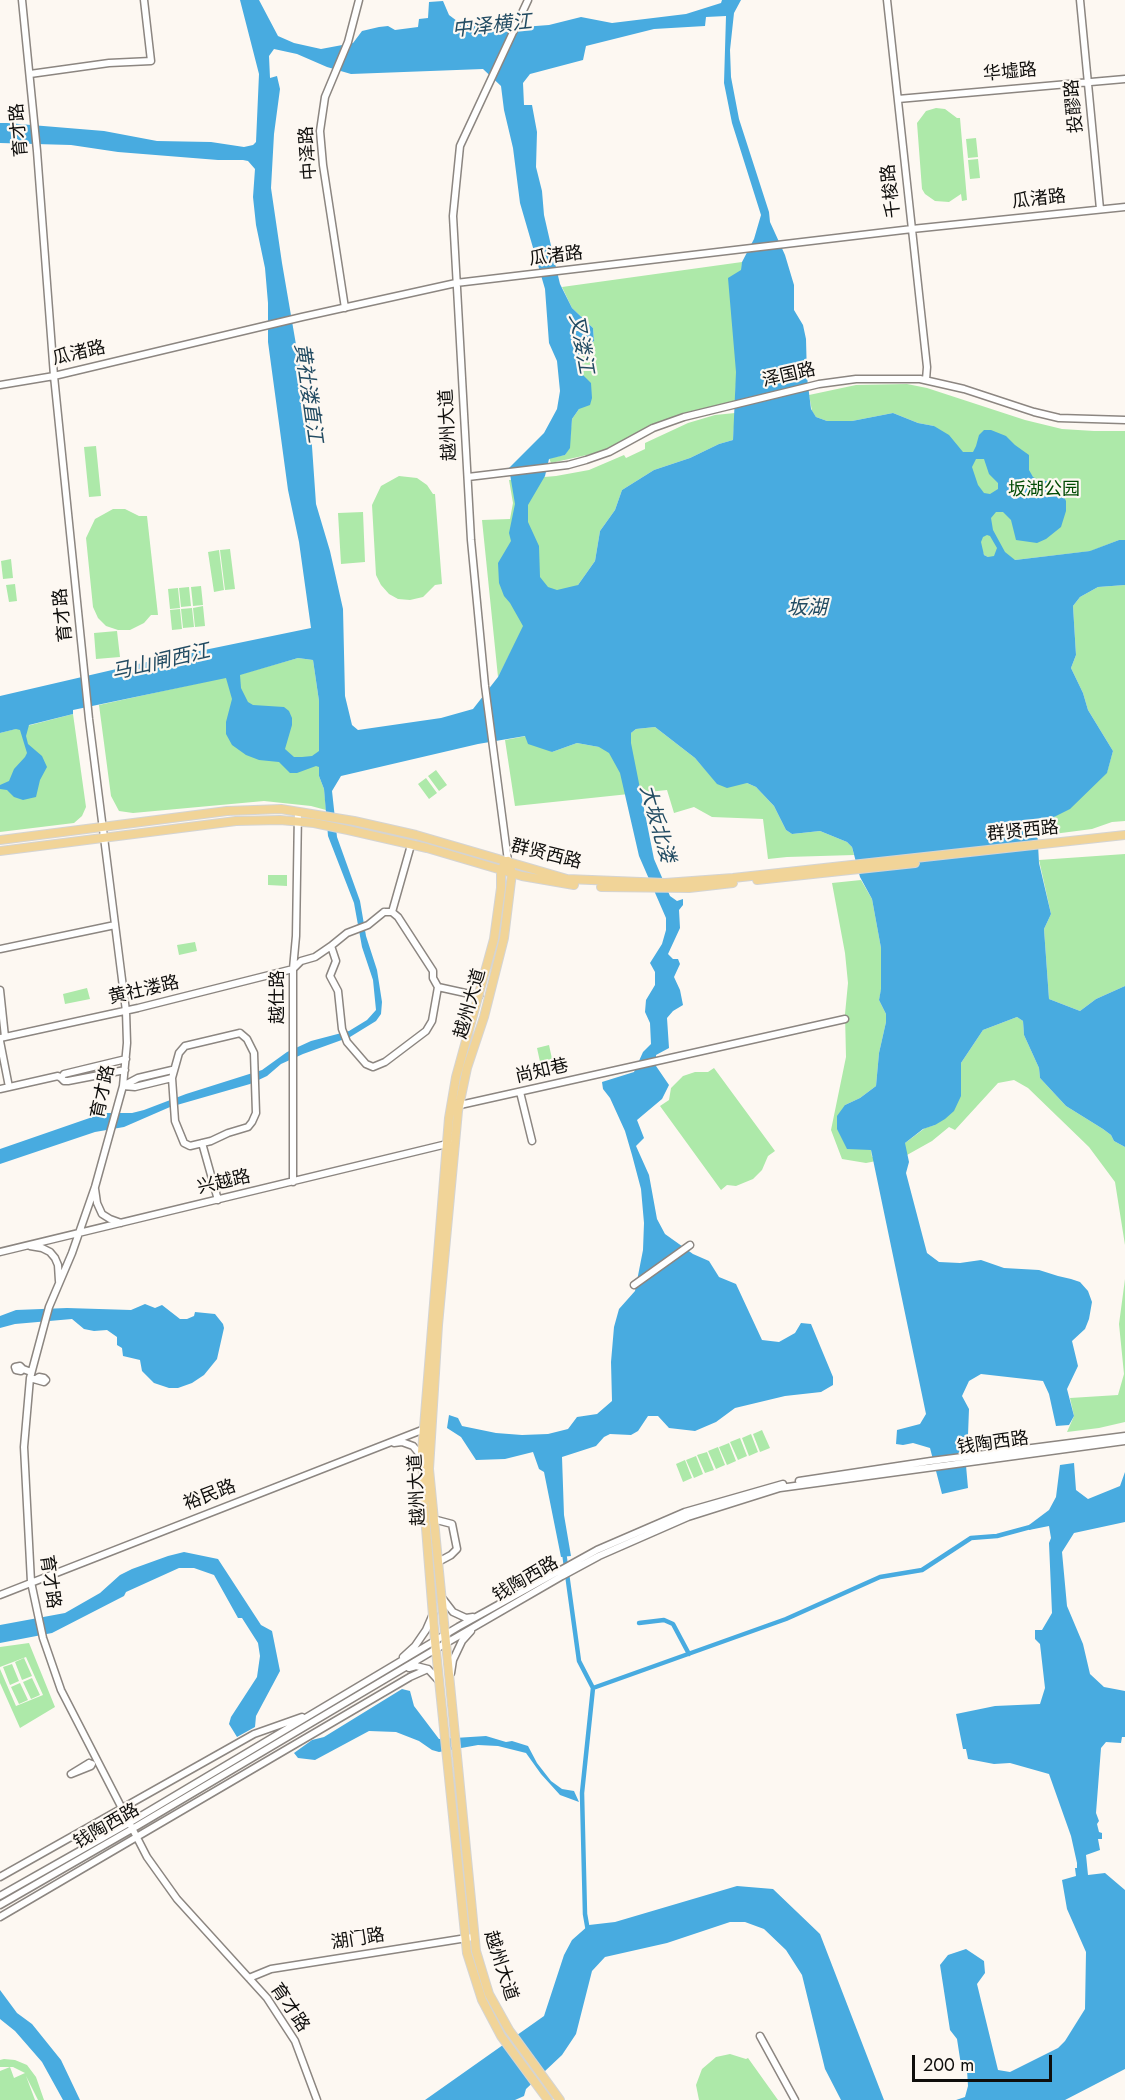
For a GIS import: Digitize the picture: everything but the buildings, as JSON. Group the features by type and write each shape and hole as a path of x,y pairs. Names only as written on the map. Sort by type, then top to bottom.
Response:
{"main road":[{"name":"群贤西路","path":"0,840 227,811 281,809 416,835 567,879 651,885"},
{"name":"群贤西路","path":"0,851 236,820 297,822 338,828 411,845 512,873 562,884 667,885 689,888 821,870 1072,844 1125,841"},
{"name":"群贤西路","path":"1072,844 1125,835"},
{"path":"501,869 508,861"},
{"name":"越州大道","path":"450,1143 467,1068 484,1017 499,958 512,873 508,861"},
{"name":"越州大道","path":"501,869 501,888 494,939 456,1077 427,1428 422,1457 439,1681 469,1938 489,1994 509,2030 560,2100"},
{"name":"越州大道","path":"427,1428 433,1519 456,1752 469,1938 467,1953 482,2000 501,2036 548,2100"}],"street":[{"name":"育才路","path":"22,0 37,151 54,376 89,719 126,1011 126,1059 123,1086 80,1233 42,1328 32,1376 24,1447 31,1582 43,1638 61,1690 95,1762 147,1857 177,1899 267,1998 295,2041 317,2100"},
{"path":"30,74 109,63 151,61 144,0"},
{"name":"中泽路","path":"345,308 320,131 325,97 348,42 359,0"},
{"name":"越州大道","path":"508,861 485,686 471,540 453,216 460,146 528,0"},
{"name":"千梭路","path":"887,0 927,367 926,380"},
{"name":"投醪路","path":"1080,0 1100,209"},
{"name":"华墟路","path":"898,99 1088,80 1125,79"},
{"name":"瓜渚路","path":"0,385 54,376 302,317 456,284 912,229 1125,207"},
{"name":"泽国路","path":"468,477 568,465 601,455 653,429 684,417 838,380 874,378 926,380 1059,418 1125,420"},
{"name":"越仕路","path":"293,1182 295,1044 293,969 296,936 298,812"},
{"path":"331,946 336,961 330,976 338,991 342,1029 347,1042 366,1064 373,1066 385,1062 426,1031 432,1021 438,987 433,978 433,971 392,912 411,845"},
{"name":"黄社溇路","path":"2,1039 293,969 301,962 315,957 347,933 368,925 384,912 392,912"},
{"path":"0,949 115,925"},
{"path":"438,987 479,996"},
{"path":"0,990 2,1039 9,1087"},
{"name":"尚知巷","path":"460,1105 845,1019"},
{"path":"240,1033 248,1039 254,1053 256,1113 252,1122 248,1127 202,1143 190,1146 184,1143 174,1109 172,1070 179,1053 185,1046 240,1033"},
{"path":"62,1078 64,1074 126,1059"},
{"path":"0,1089 58,1076 68,1081 125,1070"},
{"path":"123,1086 138,1078 172,1070"},
{"path":"123,1086 135,1087 172,1078"},
{"path":"520,1092 532,1141"},
{"path":"202,1143 218,1200"},
{"name":"兴越路","path":"0,1252 450,1143"},
{"path":"95,1187 97,1203 102,1214 110,1220 121,1223"},
{"path":"26,1245 42,1248 55,1258 58,1265 59,1285"},
{"path":"634,1285 690,1245"},
{"path":"23,1369 32,1376"},
{"name":"裕民路","path":"0,1595 427,1428"},
{"path":"1108,1440 1125,1436"},
{"name":"钱陶西路","path":"446,1639 476,1626 597,1550 685,1512 773,1485 1108,1440 1125,1441"},
{"path":"381,1445 402,1442 413,1446 422,1457"},
{"path":"433,1519 452,1524 457,1549 438,1562"},
{"name":"钱陶西路","path":"0,1896 131,1826 400,1670 479,1616 562,1573"},
{"path":"442,1598 453,1612 466,1618 479,1616"},
{"path":"390,1668 415,1646 433,1614"},
{"path":"449,1679 453,1660 462,1641 476,1626"},
{"name":"钱陶西路","path":"0,1905 314,1713 390,1668 436,1645"},
{"path":"400,1670 416,1665 428,1669 439,1681"},
{"path":"0,1917 410,1677 428,1669"},
{"path":"0,1877 254,1734 314,1713"},
{"name":"湖门路","path":"249,1978 271,1969 469,1938"},
{"path":"760,2036 795,2100"}],"green space":[{"path":"936,108 945,109 960,118 967,200 962,201 961,194 949,202 935,201 922,189 917,123 926,111"},
{"path":"976,138 978,157 968,158 966,139"},
{"path":"978,159 980,178 970,179 968,160"},
{"path":"742,262 735,404 661,422 605,451 551,463 549,458 565,455 569,448 572,419 579,409 576,369 579,355 594,341 593,328 572,308 562,287"},
{"name":"坂湖公园","path":"907,384 1062,429 1125,431 1125,540 1119,540 1091,551 1015,560 988,557 984,555 934,426 918,423 893,413 852,421 827,421 816,417 812,411 809,395 856,385"},
{"path":"735,413 733,440 654,470 622,490 615,510 600,531 595,561 578,585 524,626 498,677 482,520 510,519 513,503 509,480 556,476 589,470 645,449 645,443 688,423 715,415"},
{"path":"96,446 101,496 89,497 84,447"},
{"path":"399,476 417,478 435,494 442,584 435,585 423,597 410,600 398,599 389,594 376,575 372,505 381,486"},
{"path":"113,509 125,509 139,516 147,516 158,615 151,615 144,623 130,630 118,630 106,626 98,618 93,607 86,538 95,519"},
{"path":"363,512 365,562 341,564 338,513"},
{"path":"230,549 235,589 225,590 220,550"},
{"path":"219,550 224,590 214,592 208,552"},
{"path":"11,559 13,578 3,579 1,561"},
{"path":"15,584 17,601 9,602 6,585"},
{"path":"1125,585 1125,821 1112,822 1092,829 1038,836 1037,826 1045,818 1054,817 1107,772 1113,751 1088,710 1071,668 1076,655 1073,606 1080,597 1098,587"},
{"path":"201,586 203,605 193,606 191,587"},
{"path":"189,587 191,606 181,607 179,588"},
{"path":"178,588 180,608 170,609 168,589"},
{"path":"203,606 205,626 195,627 193,608"},
{"path":"192,608 194,627 183,628 181,609"},
{"path":"180,609 182,629 172,630 170,610"},
{"path":"117,631 120,657 96,659 94,633"},
{"path":"298,658 313,660 319,701 319,776 324,789 326,810 311,806 264,801 133,813 119,811 111,796 99,705 245,673"},
{"path":"73,714 86,807 82,816 74,823 0,832 0,733"},
{"path":"655,727 695,758 718,784 747,783 756,787 774,806 786,830 792,834 820,831 847,842 852,847 854,855 768,859 763,819 712,817 694,807 674,813 667,790 515,806 505,740 526,736 552,752 577,743 599,747 636,729"},
{"path":"436,770 447,785 439,791 428,776"},
{"path":"426,778 437,793 429,799 418,784"},
{"path":"1125,854 1125,986 1096,999 1080,1011 1049,999 1044,929 1051,914 1039,860"},
{"path":"268,875 287,875 287,886 268,885"},
{"path":"861,880 872,899 881,948 879,1000 886,1014 886,1022 879,1053 876,1086 860,1098 845,1105 871,1150 872,1157 905,1143 925,1128 935,1125 961,1063 983,1030 1017,1017 1023,1021 1024,1035 1039,1068 1040,1078 1066,1106 1103,1129 1111,1135 1114,1141 1125,1147 1125,1245 1115,1182 1089,1147 1028,1088 1014,1080 998,1083 955,1130 949,1127 932,1141 907,1155 866,1163 842,1159 831,1130 846,1057 845,1014 848,983 832,883"},
{"path":"195,942 197,951 179,955 177,945"},
{"path":"87,988 90,999 65,1004 63,994"},
{"path":"549,1045 554,1068 542,1071 537,1048"},
{"path":"714,1068 775,1151 768,1156 762,1170 753,1179 736,1186 727,1185 721,1190 660,1106 669,1100 671,1088 683,1076 695,1072 708,1072"},
{"path":"1125,1279 1125,1422 1067,1432 1074,1416 1070,1398 1118,1395 1124,1374 1119,1324"},
{"path":"762,1430 770,1448 760,1452 753,1434"},
{"path":"751,1434 758,1452 749,1456 742,1438"},
{"path":"740,1438 747,1456 738,1460 730,1442"},
{"path":"729,1443 736,1461 727,1465 719,1447"},
{"path":"718,1447 725,1465 716,1469 708,1451"},
{"path":"707,1452 714,1470 705,1473 697,1455"},
{"path":"696,1456 703,1474 694,1478 686,1460"},
{"path":"685,1460 692,1478 683,1482 676,1464"},
{"path":"29,1643 55,1707 20,1728 0,1683 0,1669 16,1706 43,1695 26,1657 0,1667 0,1647"},
{"path":"24,1658 32,1676 22,1680 15,1662"},
{"path":"12,1664 19,1681 10,1685 3,1667"},
{"path":"32,1678 40,1695 31,1699 23,1682"},
{"path":"20,1683 28,1700 19,1704 11,1687"},
{"path":"730,2054 748,2058 778,2100 699,2100 696,2085 702,2069 716,2057"},
{"path":"0,2060 15,2060 27,2065 36,2077 44,2100 38,2100 26,2076 35,2100 0,2100 0,2071 10,2067 0,2067","holes":["10,2067 13,2067 25,2073 14,2078"]}],"water":[{"name":"坂湖","path":"240,0 259,0 278,36 294,43 321,49 353,43 362,31 379,27 388,26 395,30 418,27 419,19 428,18 429,2 443,1 449,15 457,21 496,29 549,25 581,17 612,23 686,14 721,3 722,0 741,0 734,13 730,50 731,77 739,119 769,212 770,222 785,255 794,285 794,310 803,325 806,339 811,409 816,417 827,421 852,421 893,413 918,423 934,426 949,435 963,452 973,452 979,435 984,430 991,430 1006,436 1029,455 1029,470 1033,477 1040,481 1047,481 1062,493 1066,501 1066,511 1061,527 1037,543 1016,540 1011,520 1003,512 996,512 991,518 993,530 1005,552 1015,560 1090,551 1125,540 1125,585 1098,587 1080,597 1073,606 1076,655 1071,668 1088,710 1113,751 1107,773 1070,809 1054,817 1045,818 1037,826 1039,863 1051,914 1044,929 1049,999 1080,1011 1096,999 1125,986 1125,1147 1114,1141 1111,1135 1103,1129 1066,1106 1040,1078 1039,1068 1024,1035 1023,1021 1017,1017 983,1030 961,1063 961,1096 954,1111 935,1125 923,1129 905,1143 909,1162 906,1173 927,1253 939,1262 960,1263 981,1260 1004,1268 1039,1270 1071,1279 1080,1282 1088,1291 1092,1302 1085,1329 1072,1341 1078,1366 1067,1389 1074,1416 1069,1425 1056,1426 1049,1394 1043,1381 981,1374 969,1381 962,1396 969,1409 968,1435 964,1443 968,1488 942,1494 930,1448 913,1443 896,1444 897,1430 920,1424 926,1414 871,1150 847,1149 837,1129 837,1116 845,1105 860,1098 876,1086 879,1053 886,1022 886,1014 879,1000 881,948 872,899 860,877 852,847 847,842 820,831 792,834 786,830 774,806 756,787 747,783 727,788 717,784 695,758 655,727 636,729 631,733 631,743 654,859 670,896 677,901 683,899 683,905 679,910 680,928 668,954 673,959 678,959 680,964 674,977 683,1005 667,1018 669,1048 656,1055 656,1066 669,1085 662,1099 637,1120 644,1138 636,1146 649,1175 657,1219 665,1234 693,1254 709,1261 719,1277 736,1284 762,1340 779,1342 795,1333 801,1323 811,1324 833,1377 833,1385 821,1392 785,1396 735,1408 716,1422 695,1431 669,1428 658,1416 648,1416 638,1431 631,1435 610,1434 596,1446 562,1457 564,1515 571,1556 561,1557 544,1472 539,1469 533,1452 505,1459 476,1460 461,1437 447,1428 449,1415 458,1418 462,1426 496,1433 548,1434 568,1429 577,1417 597,1414 612,1401 611,1362 614,1327 619,1309 635,1291 643,1250 644,1223 641,1189 625,1131 610,1098 603,1089 602,1082 634,1072 643,1052 651,1044 650,1023 645,1012 646,1000 655,985 655,972 650,963 662,944 666,930 666,918 639,856 620,773 609,753 599,747 577,743 552,752 528,744 525,736 478,744 341,776 332,791 337,837 360,901 366,936 377,970 382,1002 381,1014 376,1021 350,1037 281,1064 267,1076 250,1084 170,1107 124,1127 95,1132 0,1164 0,1149 104,1113 132,1113 144,1110 262,1070 287,1052 311,1041 349,1031 367,1020 376,1010 373,980 362,947 354,903 328,836 324,789 319,776 319,767 290,773 279,762 259,760 246,755 232,745 226,734 226,722 232,699 226,678 73,710 73,714 29,725 26,736 28,744 42,756 47,767 40,780 36,797 23,800 14,797 7,790 0,789 0,785 9,781 14,769 27,753 20,730 0,733 0,696 151,661 311,628 299,542 288,490 268,342 265,268 253,197 255,169 248,161 243,160 118,152 71,145 0,143 0,123 7,123 104,131 157,141 211,142 244,147 253,145 256,142 259,74","holes":["726,16 724,83 732,123 761,215 741,270 728,278 736,372 733,440 654,470 622,490 615,510 600,531 595,561 578,585 557,590 548,587 540,577 539,546 528,522 528,505 545,476 549,459 565,455 570,448 572,419 579,409 590,405 591,383 578,370 579,355 594,341 593,328 572,308 560,284 544,215 542,191 536,167 537,132 532,105 524,105 523,83 530,74 583,60 586,46 654,29 705,26 706,17","274,49 297,54 351,74 483,69 501,86 513,148 520,203 545,289 549,343 557,361 560,391 557,409 544,433 509,468 515,504 509,533 511,541 498,563 499,583 504,596 523,626 498,677 473,709 441,718 358,730 352,725 345,696 343,609 330,551 316,504 311,432 271,188 274,134 280,89 277,76 270,78 269,56","976,459 984,459 989,474 998,483 998,489 990,494 984,493 978,485 972,467","990,536 997,548 994,556 984,555 981,542 983,537","298,658 313,660 319,701 319,751 312,756 294,757 285,749 292,725 289,711 284,707 253,705 248,702 241,688 240,675"]},
{"path":"145,1304 155,1308 162,1305 180,1319 194,1316 195,1312 215,1314 224,1328 217,1359 204,1375 178,1388 169,1388 154,1383 142,1371 140,1360 123,1356 122,1348 117,1345 117,1337 107,1330 84,1329 72,1319 15,1324 0,1328 0,1316 16,1310 67,1308 131,1310"},
{"path":"1074,1463 1076,1490 1088,1499 1120,1486 1125,1472 1125,1522 1074,1533 1062,1552 1067,1606 1083,1644 1090,1674 1104,1687 1125,1691 1125,1737 1122,1737 1121,1743 1106,1742 1101,1748 1096,1813 1099,1832 1102,1833 1102,1839 1098,1839 1100,1850 1086,1855 1088,1875 1105,1873 1125,1890 1125,2069 1065,2100 956,2100 965,2097 968,2086 967,2070 961,2065 957,2039 950,2030 940,1965 948,1955 966,1949 984,1961 985,1973 977,1984 998,2070 1010,2072 1058,2048 1085,2009 1086,1952 1067,1909 1062,1880 1076,1876 1077,1863 1071,1836 1049,1774 1010,1763 994,1764 968,1759 966,1749 963,1749 956,1714 995,1706 1040,1704 1045,1688 1040,1644 1035,1639 1035,1630 1042,1630 1052,1613 1049,1543 1051,1538 1049,1526 1029,1530 1029,1525 1049,1510 1056,1497 1060,1465"},
{"path":"184,1552 218,1559 261,1625 272,1631 280,1671 256,1716 255,1727 237,1737 229,1724 231,1717 257,1677 260,1656 258,1643 242,1618 238,1618 214,1575 194,1568 179,1568 126,1592 124,1596 52,1633 0,1643 0,1625 65,1613 100,1593 120,1575"},
{"path":"402,1689 410,1691 414,1706 439,1739 486,1736 528,1746 537,1763 551,1781 562,1789 574,1791 579,1802 560,1795 526,1753 498,1746 478,1745 439,1752 396,1732 369,1731 315,1760 298,1758 294,1753 312,1740 324,1737"},
{"path":"737,1886 773,1889 820,1934 884,2100 841,2100 825,2069 802,1975 786,1950 764,1929 745,1922 730,1922 667,1943 605,1957 592,1971 576,2034 562,2055 526,2089 524,2096 515,2100 425,2100 544,2016 564,1955 572,1940 589,1925 615,1922"},
{"path":"0,1990 17,2013 32,2024 61,2060 80,2100 63,2100 42,2062 15,2031 0,2019"}],"waterway":[{"path":"593,1688 786,1619 880,1577 922,1570 971,1538 997,1536 1034,1526"},
{"path":"564,1552 579,1661 593,1688 582,1793 585,1914 588,1931"},
{"path":"639,1623 664,1620 673,1624 689,1654"}],"water label":[{"name":"中泽横江","path":"492,27"},
{"name":"叉溇江","path":"580,344"},
{"name":"黄社溇直江","path":"307,393"},
{"name":"马山闸西江","path":"161,663"},
{"name":"大坂北溇","path":"656,824"}]}
